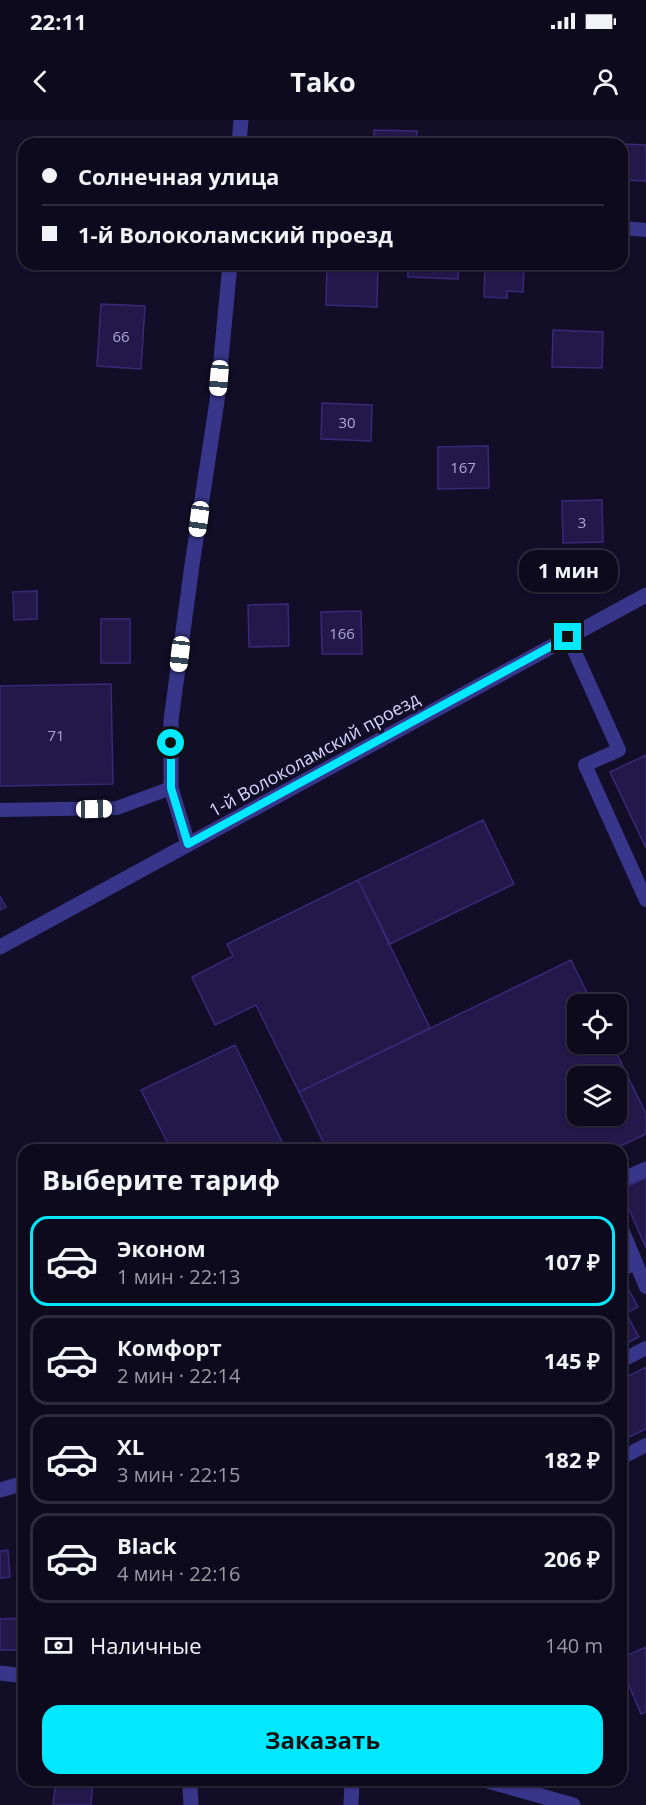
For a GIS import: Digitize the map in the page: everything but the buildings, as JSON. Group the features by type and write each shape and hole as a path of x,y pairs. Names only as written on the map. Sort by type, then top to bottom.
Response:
{"street":[{"path":"240,138 241,120"},
{"path":"188,844 171,788 171,720 217,401 229,270"},
{"name":"1-й Волоколамский проезд","path":"0,946 646,595"},
{"path":"627,1176 646,1168"},
{"path":"0,1490 18,1485"},
{"path":"0,1673 18,1675"},
{"path":"351,1805 352,1786"},
{"path":"505,1786 573,1805"},
{"path":"190,1787 191,1805"}],"lane":[{"path":"628,228 646,230"},
{"path":"568,637 619,750 585,765 646,900"},
{"path":"0,810 117,808 171,788"},
{"path":"627,1242 646,1287"},
{"path":"627,1267 635,1263"},
{"path":"627,1358 646,1348"},
{"path":"627,1455 646,1445"}],"route":[{"path":"171,743 171,788 188,844 568,637"}]}
